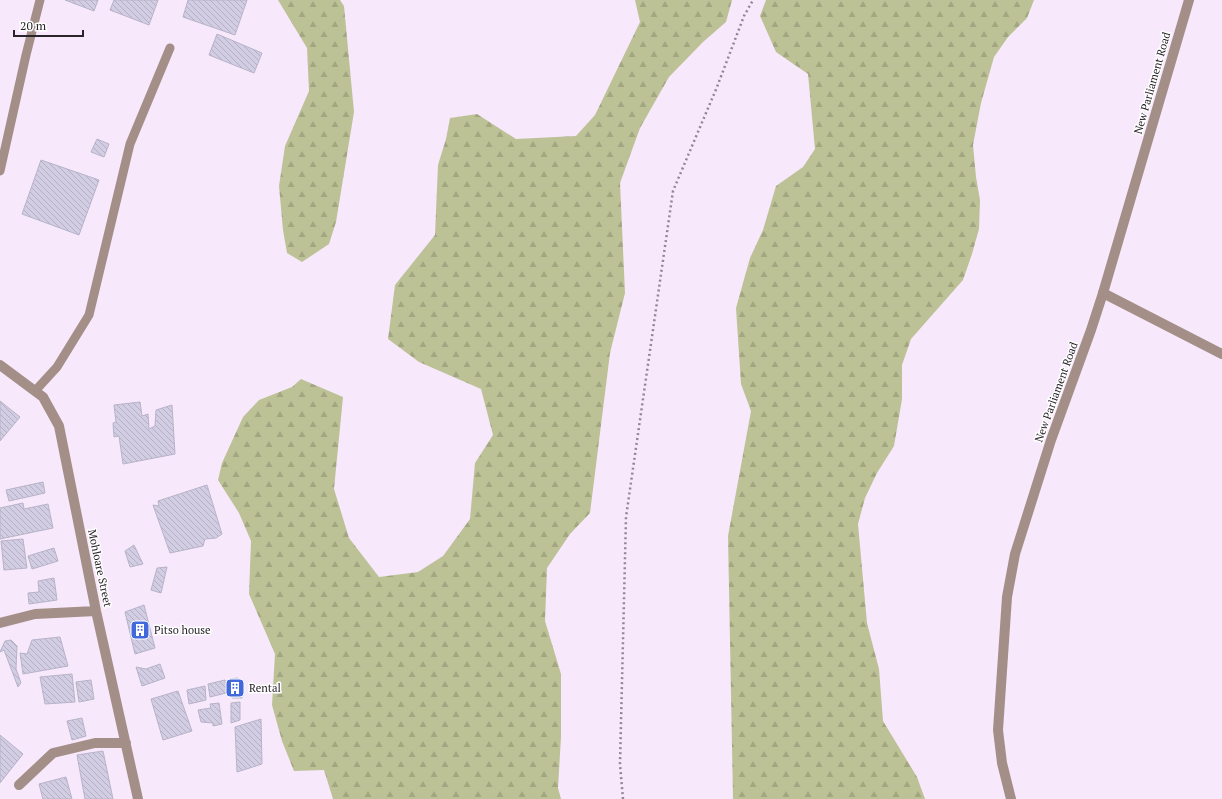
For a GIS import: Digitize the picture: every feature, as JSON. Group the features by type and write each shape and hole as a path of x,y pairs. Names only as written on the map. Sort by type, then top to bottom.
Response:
{"street":[{"name":"New Parliament Road","path":"1011,799 1002,763 998,730 1007,597 1016,554 1051,440 1103,293 1189,0"},
{"path":"1103,293 1222,354"},
{"name":"Mohloare Street","path":"0,366 43,396 59,426 96,611 138,799"},
{"path":"0,623 35,614 96,611"},
{"path":"19,785 53,754 95,744 126,744"}],"lane":[{"path":"0,171 40,0"},
{"path":"35,391 57,367 89,315 130,144 170,48"}],"path":[{"path":"623,799 620,764 626,517 673,191 717,87 744,16 753,0"}],"green space":[{"path":"278,0 340,0 344,6 354,112 336,222 329,244 302,262 287,253 283,230 279,186 285,146 309,91 307,48"},
{"path":"635,0 732,0 726,22 703,42 669,77 640,128 620,183 625,293 610,353 590,513 570,534 547,568 545,621 561,674 561,737 558,788 561,799 333,799 324,770 294,771 282,741 272,705 275,654 249,594 251,541 239,513 218,480 222,463 243,417 259,400 292,387 301,379 343,397 334,489 349,538 379,577 418,572 443,556 470,519 475,463 493,435 481,389 419,362 388,339 395,285 435,235 438,165 446,139 450,118 477,114 516,139 576,136 595,115 640,22"},
{"path":"766,0 1034,0 1027,18 1008,37 994,57 981,103 973,145 980,200 979,229 972,254 963,280 911,339 902,365 902,399 894,446 877,473 865,498 858,524 867,623 879,669 883,721 917,777 925,799 733,799 728,536 751,411 741,384 736,308 750,258 763,230 776,186 803,167 815,149 808,74 776,52 760,16"}],"building":[{"path":"65,0 98,0 94,11"},
{"path":"114,0 158,0 149,25 110,10"},
{"path":"188,0 247,0 235,35 183,17"},
{"path":"217,34 262,53 254,73 209,55"},
{"path":"97,139 109,144 104,157 91,152"},
{"path":"41,160 99,180 79,235 22,214"},
{"path":"0,401 20,417 0,441"},
{"path":"140,402 142,416 148,414 149,429 155,426 156,410 172,405 175,454 123,464 119,436 114,437 113,423 116,422 114,405"},
{"path":"43,482 45,493 9,501 6,490"},
{"path":"207,485 222,534 216,538 205,539 203,546 170,553 153,505 159,506 158,501"},
{"path":"23,503 24,509 48,504 53,528 0,539 0,508"},
{"path":"23,539 27,568 4,570 1,541"},
{"path":"134,545 143,564 130,567 125,551"},
{"path":"54,548 58,561 32,569 28,556"},
{"path":"167,567 161,593 151,590 157,568"},
{"path":"54,578 57,600 29,604 28,593 39,592 38,581"},
{"name":"Pitso house","path":"144,605 155,648 135,654 125,612"},
{"path":"60,637 68,666 23,674 20,653 27,654 32,640"},
{"path":"11,640 17,646 16,669 21,683 18,687 4,650 0,652 5,641"},
{"path":"160,664 165,678 142,686 136,667 146,669"},
{"path":"72,674 75,702 45,704 40,677"},
{"name":"Rental","path":"238,678 242,698 232,698 230,679"},
{"path":"91,680 94,699 79,702 76,682"},
{"path":"225,680 226,693 210,697 208,684"},
{"path":"205,686 206,700 189,704 187,690"},
{"path":"178,691 192,731 163,740 151,699"},
{"path":"240,702 240,720 231,723 231,703"},
{"path":"219,703 222,724 213,726 213,723 201,722 198,710 211,708 210,704"},
{"path":"82,718 86,736 72,740 67,721"},
{"path":"261,719 262,764 237,772 235,727"},
{"path":"0,735 23,754 0,783"},
{"path":"103,751 113,799 85,799 77,755"},
{"path":"66,777 72,799 43,799 39,784"}],"place":[{"name":"Pitso house","path":"140,630"},
{"name":"Rental","path":"235,688"}]}
